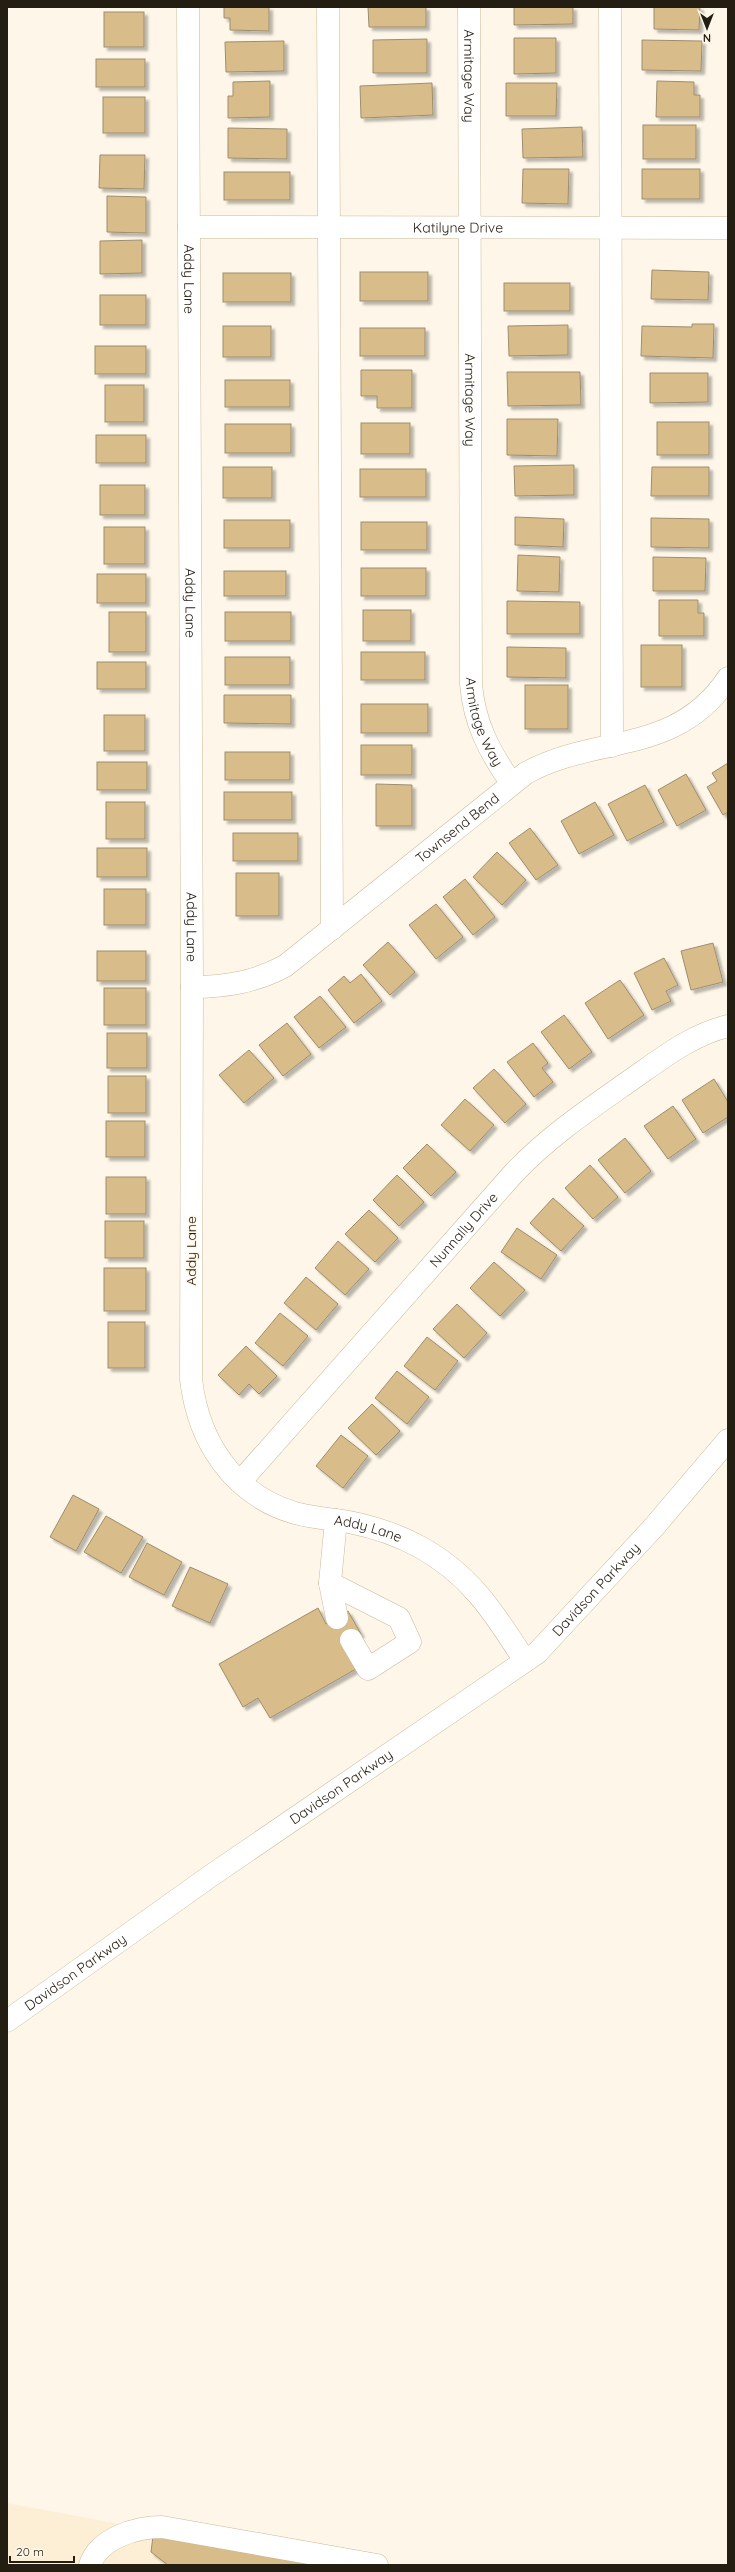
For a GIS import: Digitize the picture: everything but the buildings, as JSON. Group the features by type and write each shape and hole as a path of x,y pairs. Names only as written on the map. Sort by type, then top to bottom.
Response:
{"street":[{"name":"Addy Lane","path":"188,7 192,987 191,1379 196,1412 202,1429 219,1459 240,1482 260,1497 282,1508 306,1516 365,1526 397,1536 441,1560 484,1599 525,1661"},
{"path":"328,7 332,929"},
{"name":"Armitage Way","path":"469,7 472,693 475,712 486,743 512,784"},
{"path":"610,7 612,746"},
{"name":"Katilyne Drive","path":"189,227 728,228"},
{"name":"Townsend Bend","path":"192,987 231,985 264,976 294,960 512,784 543,764 653,736 680,724 707,704 728,678"},
{"name":"Nunnally Drive","path":"240,1482 528,1158 574,1119 679,1046 702,1034 728,1026"},
{"name":"Davidson Parkway","path":"7,2021 209,1876 525,1661 555,1635 654,1528 728,1440"},
{"path":"336,1520 330,1584 337,1618"},
{"path":"330,1584 399,1618 410,1642 368,1669 351,1640"},
{"path":"90,2565 92,2556 116,2538 146,2527 162,2527 376,2565"}],"shaded area":[{"path":"7,2503 342,2565 7,2565"}]}
